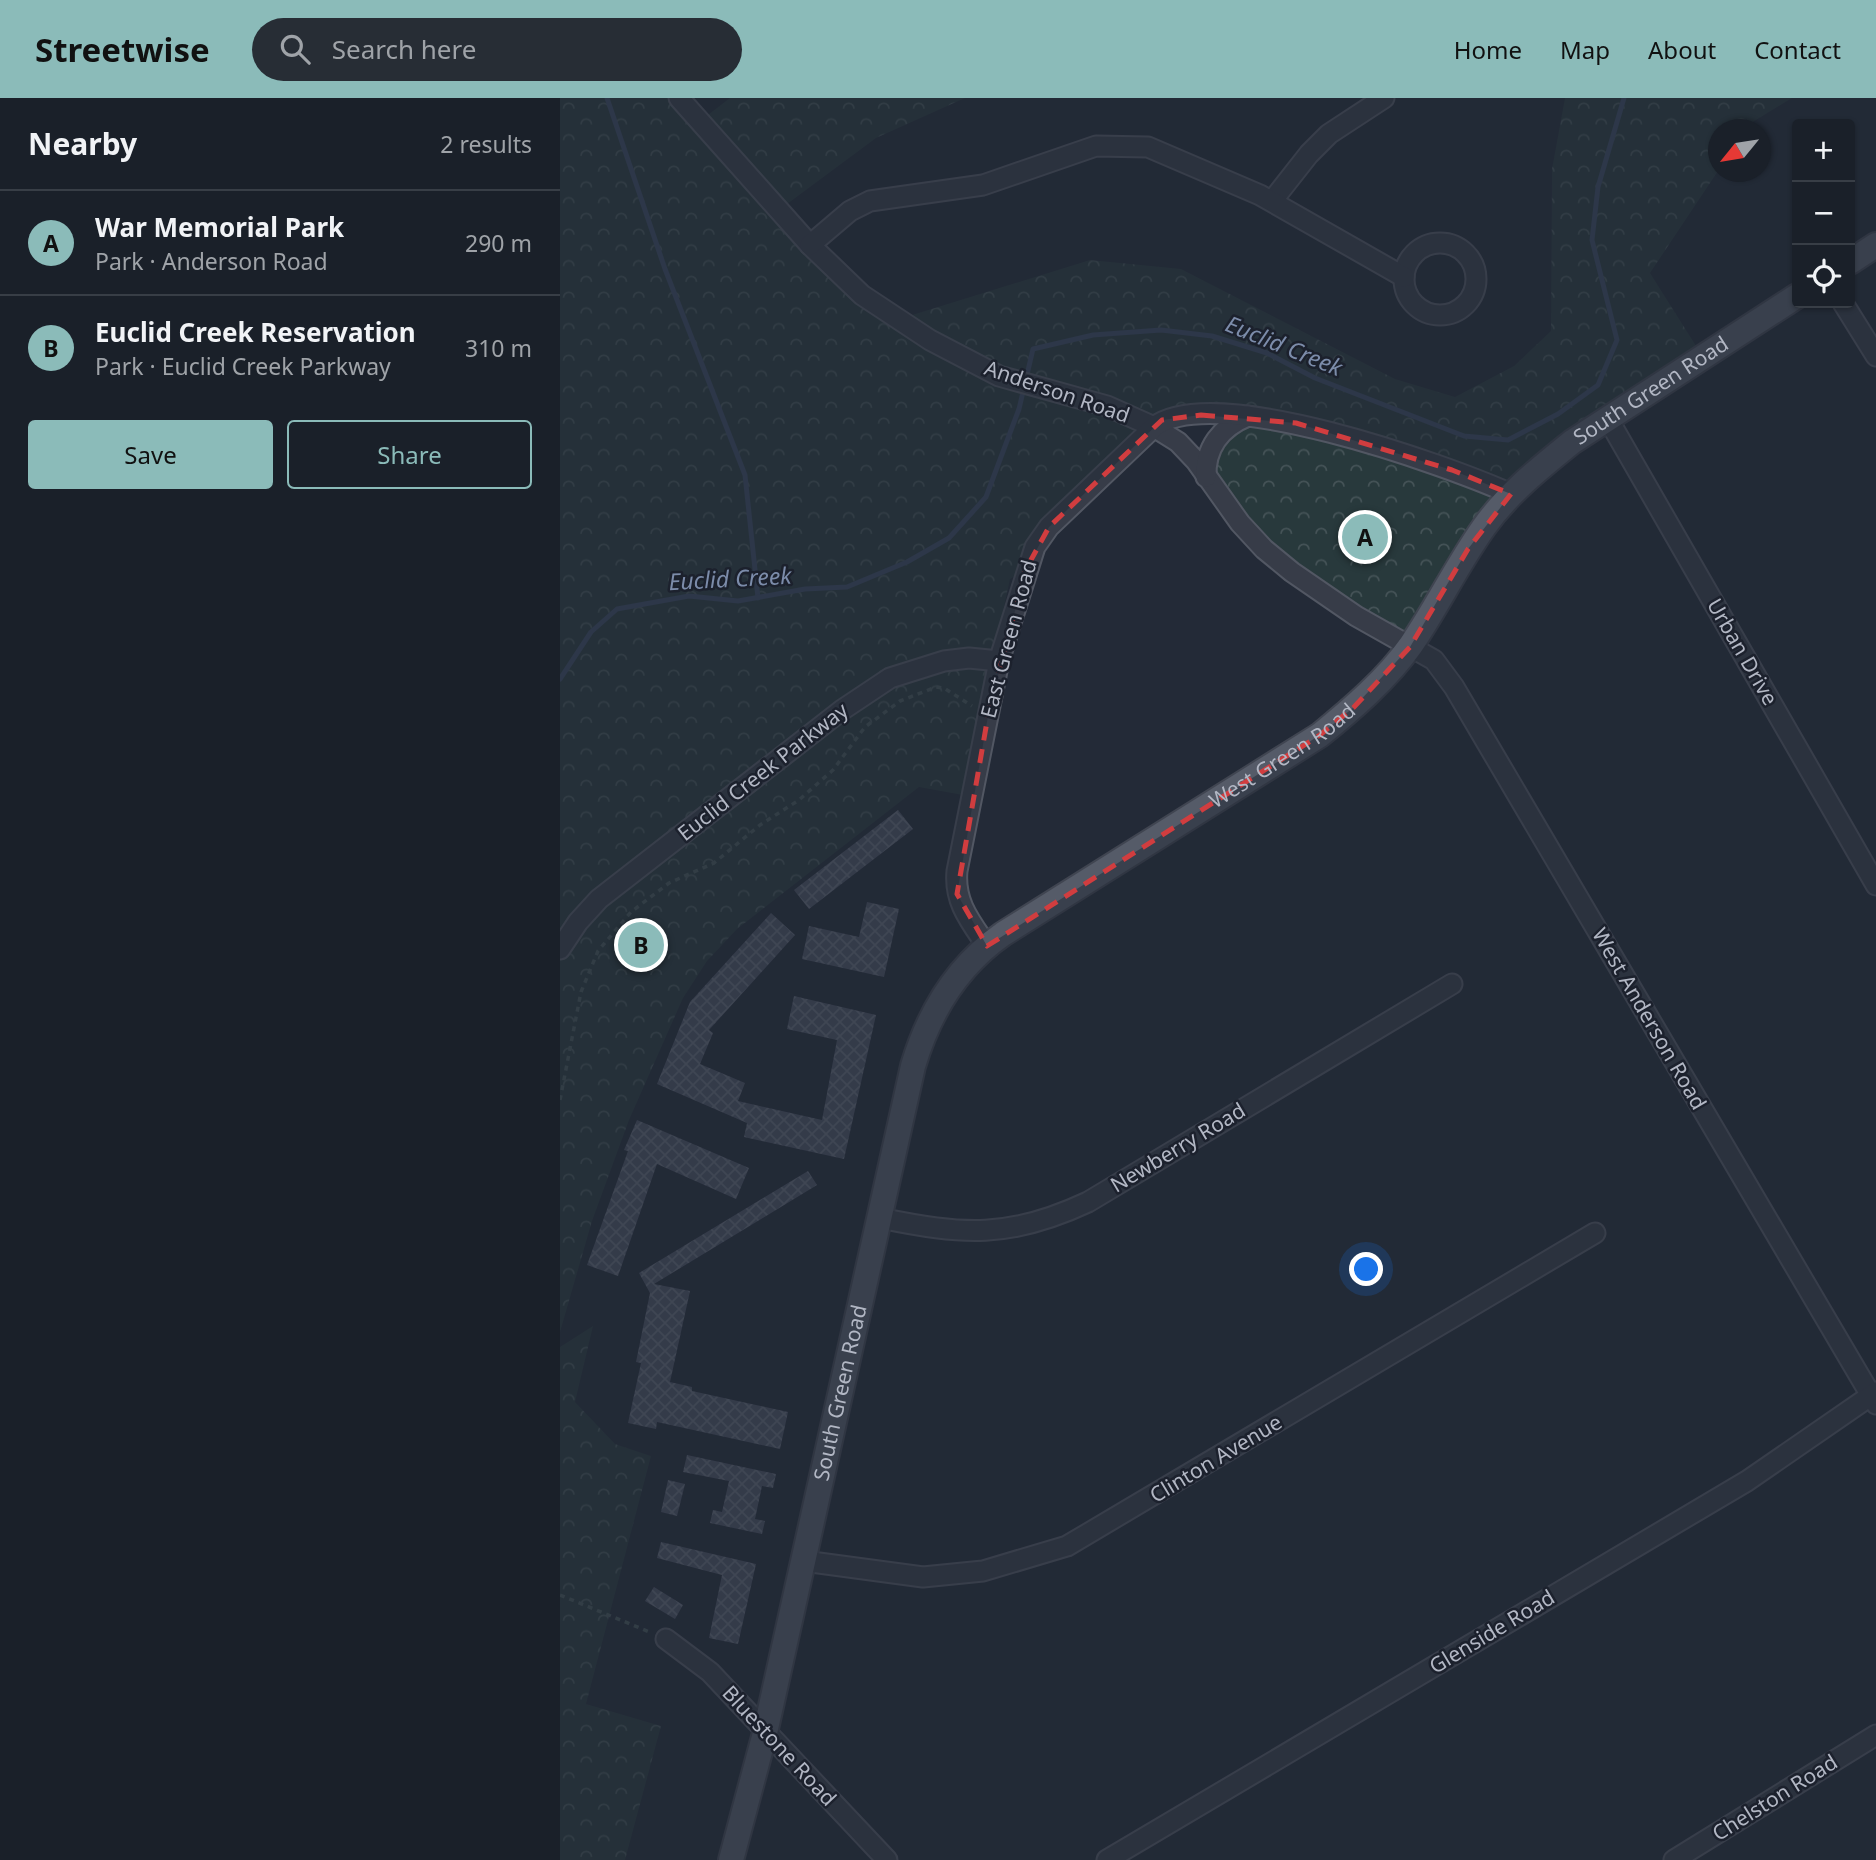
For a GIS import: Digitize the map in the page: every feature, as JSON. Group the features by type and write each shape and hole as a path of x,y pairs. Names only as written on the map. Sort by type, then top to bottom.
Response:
{"main road":[{"path":"1855,259 1876,245"},
{"name":"South Green Road","path":"1511,494 1572,442 1792,299"},
{"name":"West Green Road","path":"987,946 1320,735 1354,707 1410,647 1468,550 1511,494"},
{"name":"South Green Road","path":"731,1860 765,1732 921,1041 946,993 968,964 987,946"}],"street":[{"name":"Anderson Road","path":"679,98 810,245 862,295 896,320 999,376 1107,406 1154,427 1188,451 1240,523 1282,565 1356,616 1410,647"},
{"path":"1272,201 1309,154 1329,134 1384,98"},
{"path":"810,245 850,211 870,201 983,186 1096,146 1148,147 1272,201 1404,277"},
{"path":"1846,308 1876,356"},
{"name":"East Green Road","path":"987,946 961,905 956,883 999,661 1035,547 1049,527 1162,420 1178,416 1249,416 1296,423 1452,470 1511,494"},
{"path":"1206,477 1208,450 1238,420 1249,416"},
{"name":"Urban Drive","path":"1608,419 1876,885"},
{"name":"West Anderson Road","path":"1410,647 1434,660 1446,673 1874,1397"},
{"name":"Euclid Creek Parkway","path":"560,949 578,922 599,899 890,678 916,668 969,658 999,661"},
{"name":"Newberry Road","path":"880,1218 938,1230 981,1232 1011,1229 1062,1214 1088,1202 1451,984"},
{"name":"Clinton Avenue","path":"804,1561 886,1575 923,1577 983,1571 1067,1546 1595,1233"},
{"name":"Glenside Road","path":"1107,1860 1747,1481 1874,1397"},
{"name":"Bluestone Road","path":"666,1639 710,1672 887,1860"},
{"name":"Chelston Road","path":"1674,1860 1706,1852 1876,1735"}],"path":[{"path":"560,1100 581,992 598,951 631,912 669,883 714,863 760,825 799,800 833,770 866,727 900,701 928,689 944,688 971,706 989,710"},
{"path":"560,1595 666,1639"}],"highlighted area":[{"path":"1201,415 1296,423 1452,470 1511,494 1468,549 1410,647 1354,707 1320,735 987,946 957,894 989,710 1026,569 1049,527 1162,420"}],"green space":[{"path":"560,98 679,98 700,121 730,98 965,98 876,138 779,210 896,320 1090,260 1181,269 1395,379 1455,397 1514,366 1551,331 1552,169 1565,98 1792,98 1758,119 1708,119 1708,182 1711,182 1650,273 1703,357 1539,469 1410,647 1292,572 1206,477 1238,420 1187,415 1086,491 1026,569 1010,579 963,795 919,787 737,929 707,961 683,998 629,1120 592,1221 560,1332"},
{"path":"593,1326 575,1402 615,1444 651,1456 586,1704 661,1726 625,1860 560,1860 560,1347"}],"building":[{"path":"898,810 913,829 809,909 794,890"},
{"path":"867,902 899,909 884,977 802,959 809,926 859,937"},
{"path":"771,913 795,935 709,1030 713,1033 700,1064 745,1083 738,1101 822,1120 837,1040 787,1029 794,996 876,1015 844,1159 744,1137 747,1123 657,1084 690,1002"},
{"path":"637,1120 749,1168 736,1199 657,1164 618,1276 587,1265 628,1151 624,1150"},
{"path":"808,1171 817,1185 654,1284 690,1291 670,1382 692,1387 692,1391 788,1412 780,1449 657,1422 656,1429 628,1423 641,1363 636,1362 650,1293 639,1273"},
{"path":"687,1455 776,1474 773,1488 762,1486 755,1519 765,1521 762,1534 710,1523 713,1510 722,1512 729,1481 683,1472"},
{"path":"668,1480 685,1484 677,1516 661,1512"},
{"path":"661,1542 756,1564 738,1644 709,1638 722,1575 657,1558"},
{"path":"654,1587 683,1605 675,1619 645,1601"}],"waterway":[{"path":"607,98 665,269 745,475 758,598"},
{"name":"Euclid Creek","path":"560,679 591,632 617,609 689,596 738,601 805,589 847,587 907,562 949,538 986,497 1019,409 1033,349 1093,335 1161,330 1212,336 1267,353 1315,378 1464,436 1508,440 1558,414 1598,385 1617,340 1592,240 1598,187 1624,98"}],"place":[{"name":"War Memorial Park","path":"1365,537"},
{"name":"Euclid Creek Reservation","path":"641,945"}]}
